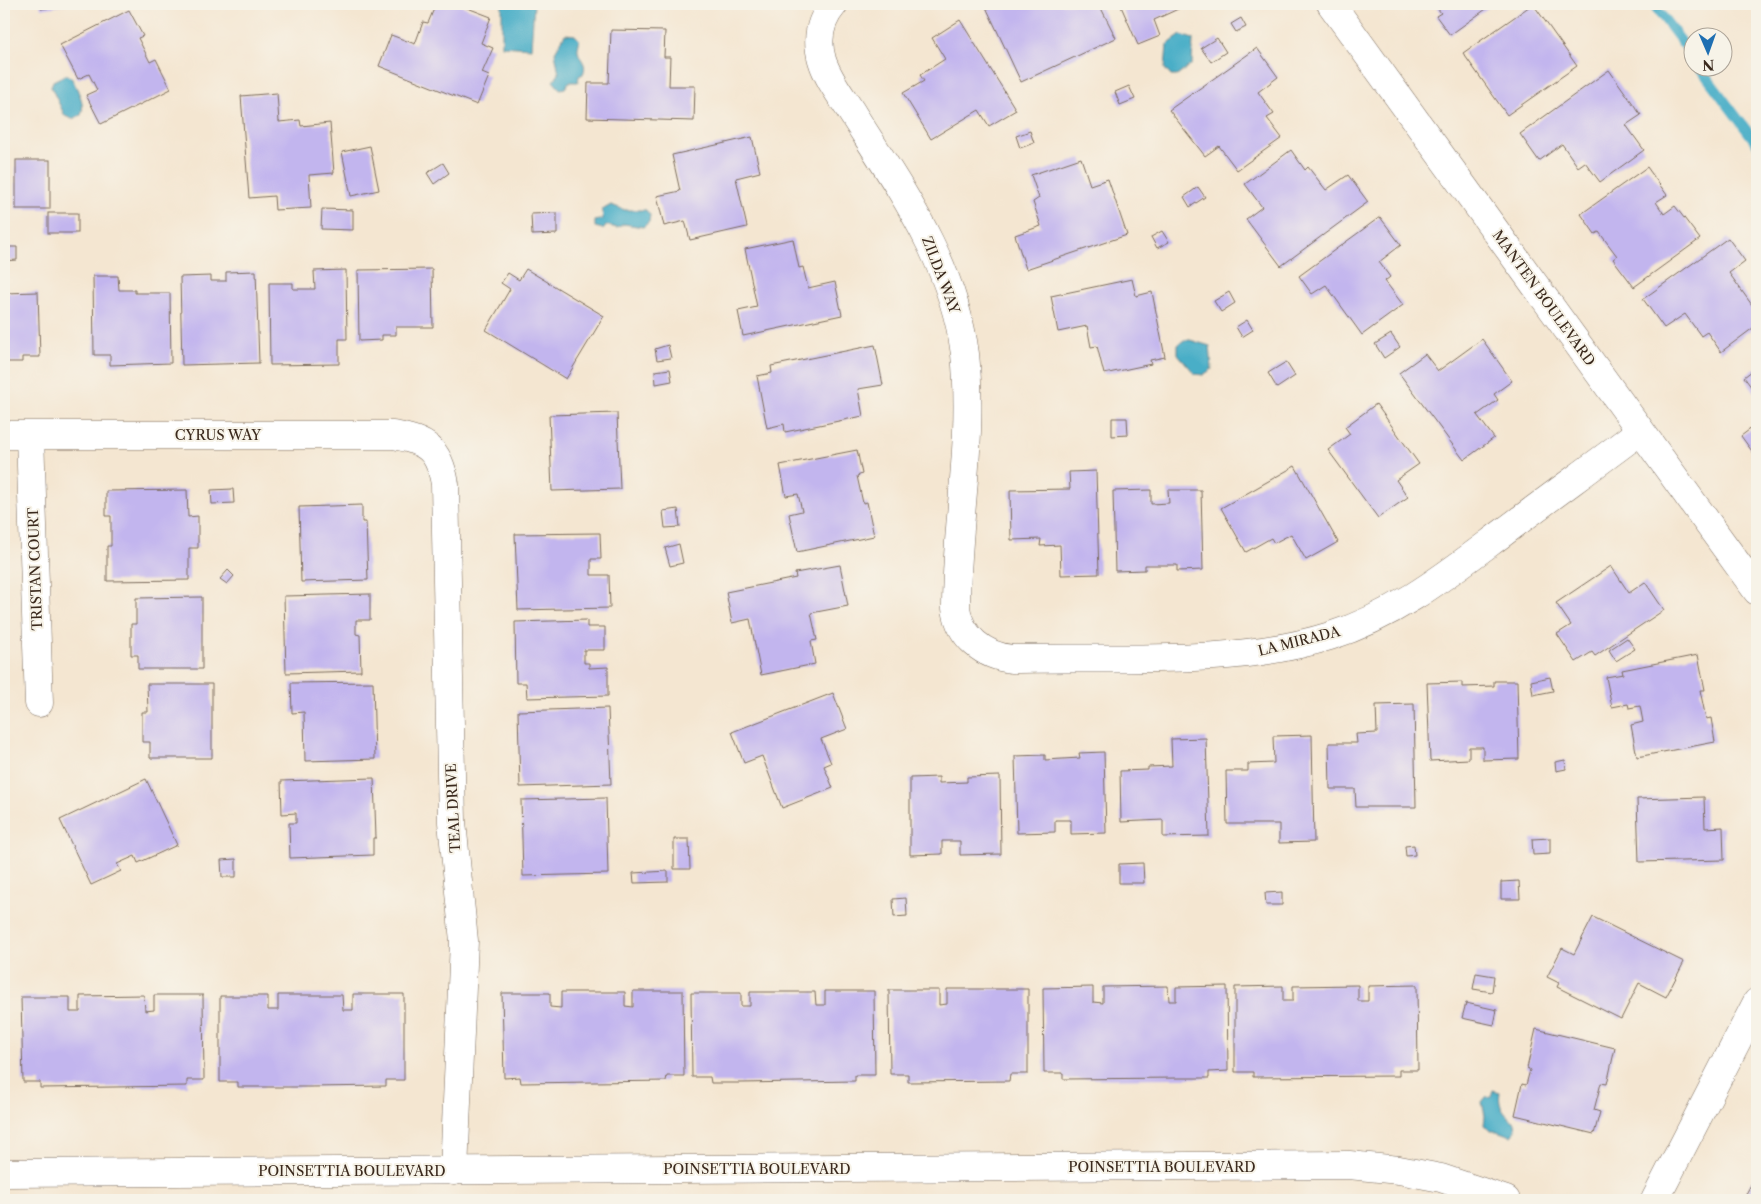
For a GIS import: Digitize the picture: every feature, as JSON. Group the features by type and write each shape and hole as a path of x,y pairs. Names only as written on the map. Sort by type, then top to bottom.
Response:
{"street":[{"name":"ZILDA WAY","path":"834,4 825,16 819,32 819,43 824,66 898,186 926,236 948,285 960,330 966,377 966,433 956,608 957,617 965,633"},
{"name":"MANTEN BOULEVARD","path":"1331,4 1757,591"},
{"name":"LA MIRADA","path":"965,633 987,652 1012,659 1235,655 1283,648 1332,636 1377,618 1426,591 1640,431"},
{"name":"CYRUS WAY","path":"17,435 393,435 419,441 430,448"},
{"name":"TRISTAN COURT","path":"17,435 39,703"},
{"name":"TEAL DRIVE","path":"430,448 438,458 445,484 452,822 464,941 454,1171"},
{"path":"1655,1200 1757,1002"},
{"name":"POINSETTIA BOULEVARD","path":"4,1173 1349,1165 1399,1170 1442,1178 1506,1200"}],"water":[{"path":"502,4 534,4 531,48 502,46"},
{"path":"565,34 575,35 579,39 578,51 585,67 583,74 579,76 578,82 569,82 565,88 560,89 553,81 559,74 555,52"},
{"path":"1181,35 1193,39 1192,64 1177,76 1171,76 1165,69 1167,45"},
{"path":"65,75 71,77 80,96 82,106 81,115 72,119 65,116 51,87 53,81"},
{"path":"611,205 625,210 646,210 650,215 649,222 643,227 624,224 617,228 606,225 603,229 595,227 595,221 603,219 602,210"},
{"path":"1184,340 1210,346 1212,369 1203,375 1195,374 1178,354 1178,345"},
{"path":"1493,1090 1500,1092 1502,1108 1515,1122 1516,1130 1511,1136 1497,1131 1490,1131 1484,1125 1485,1116 1482,1102 1486,1097 1491,1096"}],"building":[{"path":"40,4 65,4 65,5 41,9"},
{"path":"436,4 457,4 491,17 481,43 493,48 482,73 489,76 477,105 379,66 391,35 415,44 423,22 428,23"},
{"path":"1099,4 1116,38 1021,82 985,5"},
{"path":"1120,4 1189,4 1154,20 1160,36 1138,45"},
{"path":"1434,4 1493,4 1450,35 1436,16 1441,13"},
{"path":"1533,4 1577,66 1507,115 1463,53"},
{"path":"129,10 143,36 138,38 150,62 156,59 171,89 101,124 86,95 97,90 89,74 78,79 60,45"},
{"path":"1241,18 1246,27 1236,32 1231,24"},
{"path":"960,20 1016,110 989,126 979,110 931,139 903,93 924,81 920,75 945,59 932,38"},
{"path":"611,30 665,31 664,57 670,57 669,86 695,86 694,121 587,118 588,83 609,83"},
{"path":"1217,38 1226,52 1211,62 1201,48"},
{"path":"1257,48 1278,77 1258,92 1274,114 1267,118 1282,138 1237,170 1219,146 1205,156 1169,110"},
{"path":"1609,70 1641,115 1626,125 1644,150 1600,182 1585,162 1578,167 1562,144 1539,161 1520,134"},
{"path":"1129,86 1135,99 1120,105 1115,92"},
{"path":"277,93 279,122 300,120 301,126 330,123 334,173 309,175 311,208 275,210 274,196 249,198 241,96"},
{"path":"1030,131 1034,143 1020,148 1016,136"},
{"path":"752,137 760,172 736,178 747,227 690,240 685,221 664,226 657,196 680,191 672,155"},
{"path":"370,146 379,190 351,196 342,152"},
{"path":"1291,150 1305,170 1308,167 1326,190 1348,175 1368,202 1281,266 1246,219 1262,207 1245,184"},
{"path":"1081,158 1090,185 1108,179 1127,235 1026,269 1015,235 1041,226 1033,202 1039,198 1031,175"},
{"path":"16,160 50,160 50,209 16,209"},
{"path":"443,163 449,173 434,184 427,173"},
{"path":"1647,167 1667,195 1656,202 1664,214 1675,206 1700,239 1634,287 1613,259 1617,256 1599,232 1595,234 1581,214"},
{"path":"1198,187 1205,197 1190,207 1184,197"},
{"path":"322,209 353,210 353,230 321,229"},
{"path":"48,213 78,213 78,233 48,233"},
{"path":"557,213 557,234 532,235 531,214"},
{"path":"1380,217 1401,245 1379,262 1390,277 1385,281 1403,305 1362,335 1326,285 1312,294 1299,276"},
{"path":"1162,231 1169,242 1157,248 1151,237"},
{"path":"1728,238 1745,261 1729,273 1757,312 1757,325 1721,352 1707,332 1701,336 1685,314 1664,328 1643,299"},
{"path":"793,239 799,268 803,267 808,288 835,282 842,315 743,336 738,311 757,307 745,249"},
{"path":"4,247 17,247 17,260 4,261"},
{"path":"432,269 433,327 396,327 396,335 382,335 382,340 359,341 358,270"},
{"path":"526,269 604,316 566,379 486,330 510,289 501,283 508,273 519,280"},
{"path":"346,270 347,339 339,339 339,364 270,365 269,283 293,283 293,289 315,289 314,271"},
{"path":"256,271 259,363 182,365 180,277 211,276 211,281 226,281 226,272"},
{"path":"93,276 118,276 119,290 135,290 135,293 170,293 171,363 110,365 110,355 94,355"},
{"path":"1132,279 1136,296 1152,292 1165,357 1150,360 1151,364 1104,374 1097,346 1091,347 1087,326 1058,332 1051,296"},
{"path":"38,292 40,357 22,357 22,362 4,362 4,293"},
{"path":"1229,292 1235,303 1221,312 1214,301"},
{"path":"1247,320 1253,330 1242,337 1236,327"},
{"path":"1391,334 1400,347 1384,358 1375,344"},
{"path":"1482,339 1512,381 1494,394 1498,400 1477,415 1494,438 1464,460 1399,373 1425,354 1438,371"},
{"path":"668,345 671,358 657,360 655,349"},
{"path":"875,345 883,385 858,389 863,416 785,432 784,424 767,428 757,376 772,373 771,366"},
{"path":"1286,362 1295,376 1277,388 1268,373"},
{"path":"1757,367 1757,395 1744,377"},
{"path":"670,369 672,381 656,384 655,371"},
{"path":"1376,404 1419,464 1396,480 1408,497 1378,518 1328,450 1350,434 1345,427"},
{"path":"617,413 620,489 552,491 549,415"},
{"path":"1112,418 1127,418 1128,435 1112,436"},
{"path":"1757,424 1757,458 1741,436"},
{"path":"857,450 862,474 857,476 863,503 867,502 874,536 797,552 789,514 802,511 798,494 786,496 780,465"},
{"path":"1295,466 1338,542 1306,560 1291,534 1274,543 1271,538 1246,552 1221,508"},
{"path":"1096,471 1099,574 1061,575 1060,545 1040,546 1041,539 1011,540 1010,490 1070,489 1069,472"},
{"path":"233,489 234,503 212,504 211,490"},
{"path":"187,490 188,517 198,516 198,548 189,548 189,580 107,581 107,546 111,546 111,516 106,516 106,491"},
{"path":"1151,490 1151,504 1169,503 1168,490 1201,490 1203,570 1177,571 1177,565 1145,565 1145,570 1115,571 1113,491"},
{"path":"362,505 362,522 366,522 368,580 301,582 299,507"},
{"path":"678,509 680,527 665,528 663,511"},
{"path":"600,533 601,559 591,559 591,575 609,575 610,608 518,610 515,534"},
{"path":"679,544 683,563 670,566 665,548"},
{"path":"840,565 848,606 811,613 817,640 811,641 815,664 761,675 750,619 732,623 726,592 796,578 795,573"},
{"path":"1611,566 1629,593 1645,582 1664,610 1595,656 1592,652 1576,662 1557,634 1571,625 1556,603"},
{"path":"228,570 234,576 227,584 220,579"},
{"path":"370,594 370,620 356,620 356,634 360,635 361,671 286,673 284,596"},
{"path":"202,597 202,669 138,669 138,655 131,655 131,624 136,624 136,598"},
{"path":"587,620 587,627 605,627 605,650 584,650 584,663 589,663 589,668 608,667 608,696 527,698 526,683 516,683 515,622"},
{"path":"1627,638 1635,649 1616,661 1609,650"},
{"path":"1698,655 1705,690 1700,690 1706,719 1711,718 1715,742 1637,757 1631,725 1643,722 1640,706 1629,708 1628,704 1612,707 1606,677 1623,674 1622,670"},
{"path":"1550,677 1553,691 1533,695 1531,681"},
{"path":"1494,681 1517,681 1519,759 1483,760 1483,747 1469,747 1469,759 1430,761 1427,683 1462,682 1462,687 1494,686"},
{"path":"373,682 375,759 305,761 304,712 292,713 291,683"},
{"path":"147,684 212,684 212,758 150,758 150,742 142,742 142,712 148,712"},
{"path":"833,693 847,729 821,739 831,763 824,766 833,788 782,808 762,756 744,763 732,732"},
{"path":"1414,704 1416,807 1356,807 1355,789 1330,789 1329,743 1357,743 1356,734 1377,733 1376,705"},
{"path":"608,708 611,784 520,787 518,711"},
{"path":"1312,735 1314,842 1279,843 1279,824 1227,824 1226,771 1248,771 1248,764 1274,763 1273,736"},
{"path":"1206,738 1209,836 1163,837 1163,820 1121,822 1120,771 1148,770 1148,767 1172,766 1171,739"},
{"path":"1104,752 1106,833 1071,834 1071,820 1055,820 1055,832 1017,833 1015,756 1045,755 1045,760 1080,758 1079,753"},
{"path":"1565,760 1566,769 1556,771 1555,762"},
{"path":"1000,776 1001,854 960,855 960,841 942,841 942,854 910,855 910,778 939,777 939,783 967,782 967,777"},
{"path":"374,778 376,838 373,838 373,855 290,858 289,823 296,823 296,813 282,814 281,781"},
{"path":"146,779 177,845 138,863 135,856 117,864 121,871 91,885 60,820"},
{"path":"1704,797 1705,828 1723,827 1724,860 1639,862 1637,799"},
{"path":"606,798 608,874 523,876 521,800"},
{"path":"1550,838 1550,854 1533,855 1532,839"},
{"path":"674,839 689,839 690,869 674,869"},
{"path":"1414,845 1415,855 1406,856 1405,846"},
{"path":"236,859 236,877 222,877 221,860"},
{"path":"1143,863 1144,883 1119,883 1119,864"},
{"path":"668,871 668,882 634,883 633,873"},
{"path":"1519,881 1520,899 1501,899 1501,882"},
{"path":"1282,892 1282,905 1266,905 1265,893"},
{"path":"906,898 907,916 894,917 893,899"},
{"path":"1593,917 1684,962 1666,997 1639,983 1621,1019 1557,987 1559,983 1547,977 1562,948 1574,954"},
{"path":"1476,973 1494,976 1492,992 1473,989"},
{"path":"1358,985 1358,1001 1368,1001 1368,986 1417,985 1418,1070 1399,1070 1399,1076 1253,1077 1253,1072 1235,1072 1235,987 1283,986 1283,1001 1293,1001 1293,986"},
{"path":"1168,986 1169,1001 1176,1001 1176,987 1227,986 1228,1071 1209,1072 1209,1078 1063,1079 1063,1073 1044,1073 1043,988 1093,987 1093,1002 1103,1003 1103,987"},
{"path":"947,989 1028,989 1028,1074 1010,1074 1009,1081 908,1082 908,1074 890,1074 889,990 939,990 939,1005 947,1004"},
{"path":"633,991 683,991 684,1076 667,1076 666,1081 521,1083 520,1077 504,1078 502,993 550,993 550,1007 561,1008 561,992 625,992 625,1006 633,1007"},
{"path":"825,991 874,991 875,1075 855,1075 855,1081 741,1083 711,1083 710,1077 692,1077 691,993 741,993 741,1006 750,1006 750,992 815,992 816,1005 825,1005"},
{"path":"353,994 404,994 404,1080 386,1080 386,1086 310,1087 238,1087 238,1082 220,1082 220,996 268,996 268,1010 278,1010 278,995 342,995 343,1010 353,1010"},
{"path":"144,995 145,1011 154,1010 154,995 203,995 204,1080 187,1080 187,1086 40,1088 40,1082 23,1082 21,997 70,997 70,1012 80,1012 80,996"},
{"path":"1466,1003 1497,1010 1494,1025 1462,1018"},
{"path":"1536,1029 1615,1048 1607,1084 1601,1083 1594,1110 1600,1112 1594,1134 1515,1115 1522,1084 1526,1085 1530,1070 1527,1068"},
{"path":"1757,1173 1757,1200 1749,1200 1751,1196 1746,1194"}],"waterway":[{"path":"1653,4 1684,45"},
{"path":"1708,78 1757,144"}]}
